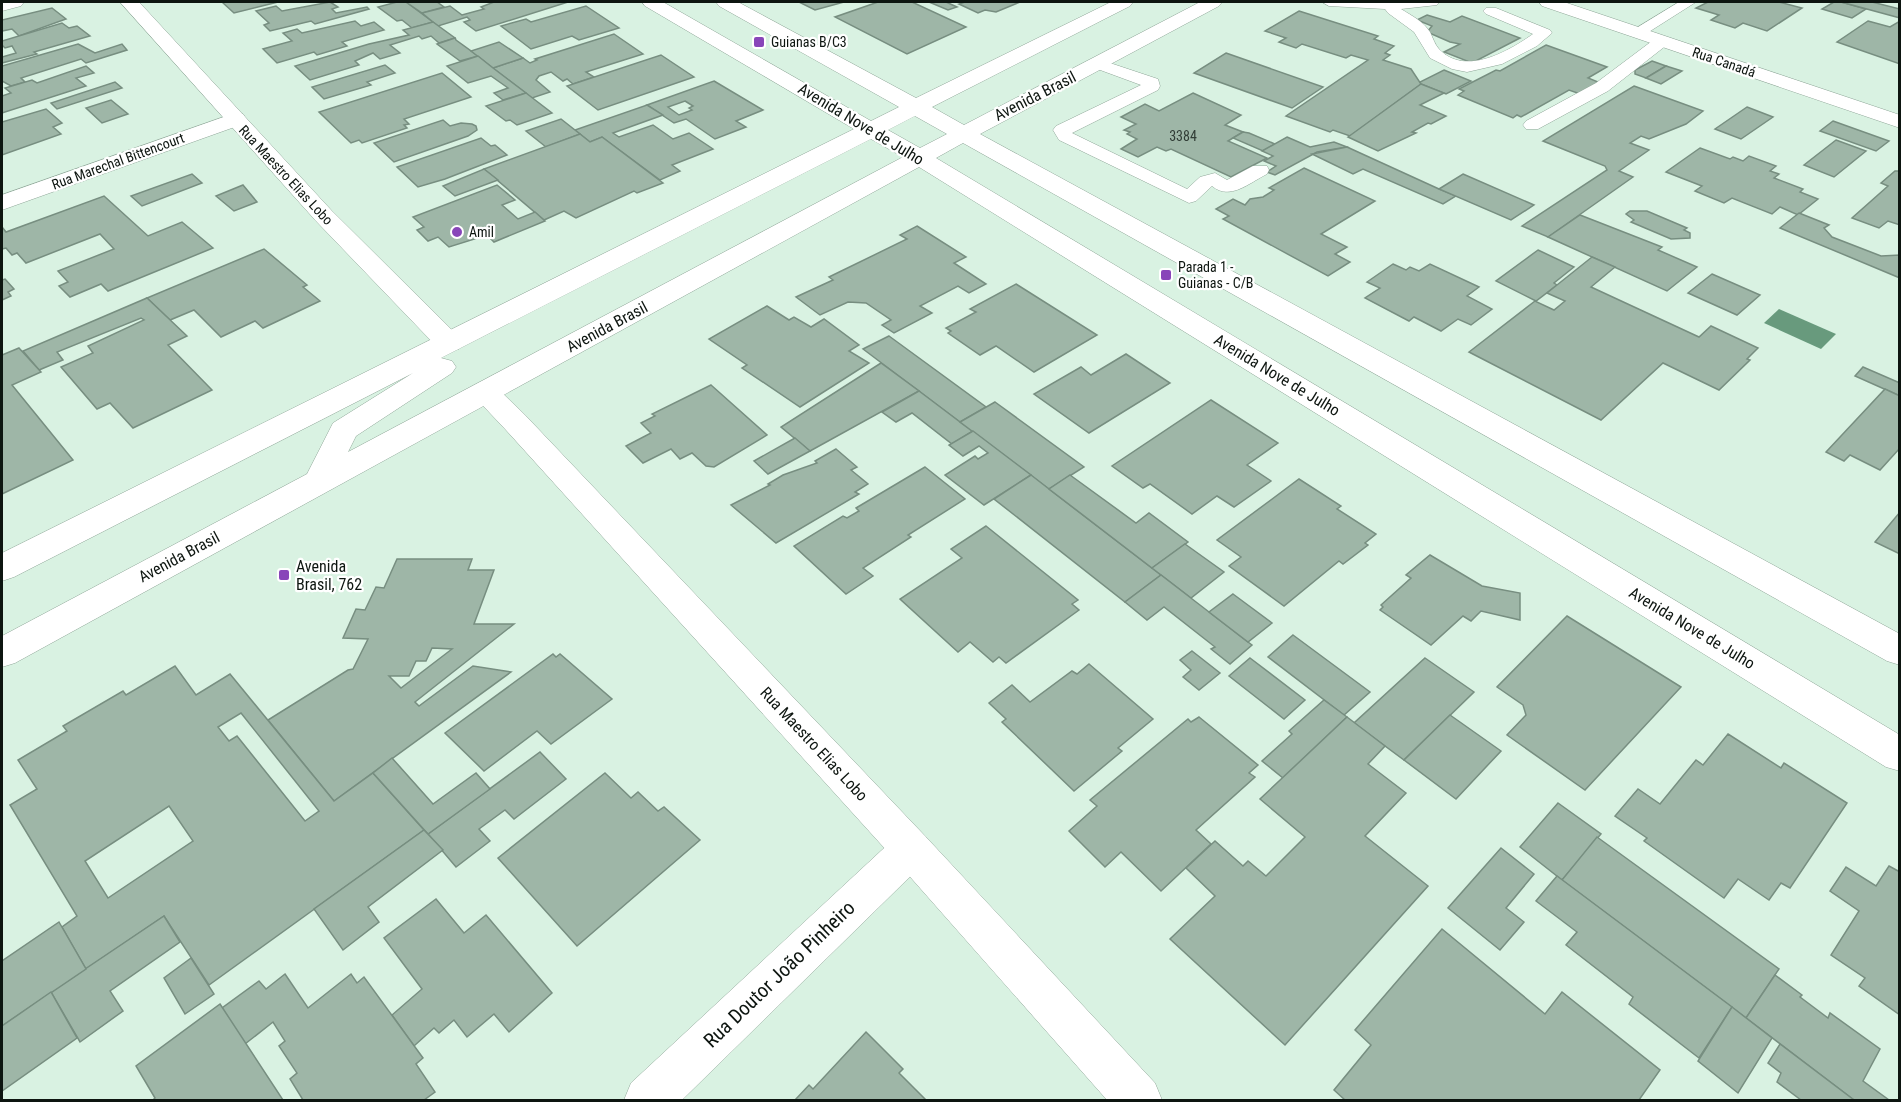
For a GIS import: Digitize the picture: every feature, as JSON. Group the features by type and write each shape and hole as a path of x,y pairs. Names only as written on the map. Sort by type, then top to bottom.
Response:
{"main road":[{"path":"2,5 15,2"},
{"name":"Rua Maestro Elias Lobo","path":"129,2 324,216 449,343"},
{"name":"Avenida Nove de Julho","path":"651,2 920,158 1899,755"},
{"path":"725,2 1899,651"},
{"path":"2,568 1124,2"},
{"name":"Avenida Brasil","path":"2,653 963,134 1213,2"},
{"name":"Rua Canadá","path":"1548,2 1899,122"},
{"name":"Rua Marechal Bittencourt","path":"2,203 235,119"},
{"path":"318,483 344,430 445,366 449,343"},
{"name":"Rua Maestro Elias Lobo","path":"485,393 515,422 910,849 1138,1101"},
{"name":"Rua Doutor João Pinheiro","path":"648,1101 910,849"}],"lane":[{"path":"1329,2 1393,5 1432,2"},
{"path":"1638,32 1689,2"},
{"path":"1393,5 1393,10 1416,25 1427,40 1430,49 1437,56 1475,68 1494,64 1544,33 1542,30 1491,11"},
{"path":"1532,125 1602,87 1662,41"},
{"path":"1098,64 1136,76 1152,83 1152,86 1062,130 1065,136 1189,197 1207,181 1215,179 1226,188 1260,170"}],"shaded area":[{"path":"1779,309 1836,334 1821,349 1764,323"}],"building":[{"path":"222,2 278,2 234,13"},
{"path":"330,2 338,7 332,9 336,13 367,7 369,9 315,24 311,21 270,31 264,25 269,23 256,11 276,6 282,11"},
{"path":"406,2 433,22 412,28 402,20 397,21 378,7"},
{"path":"406,2 437,2 444,7 422,13"},
{"path":"494,2 568,2 476,31 464,22 470,20 467,17 438,26 422,13 450,6 462,15 484,9 481,7"},
{"path":"799,2 844,2 815,10"},
{"path":"878,2 912,2 966,27 907,54 835,17"},
{"path":"929,2 946,2 957,7 948,10"},
{"path":"965,2 1020,2 996,12 985,10 978,13 959,4"},
{"path":"1708,2 1779,2 1802,8 1767,31 1743,23 1735,28 1711,20 1719,15 1696,8"},
{"path":"1834,2 1866,9 1852,18 1822,9"},
{"path":"1841,2 1872,2 1900,9 1900,18"},
{"path":"586,6 619,28 579,40 572,36 531,49 501,26 526,19 531,22"},
{"path":"52,8 66,19 19,36 12,29 2,31 2,20"},
{"path":"1299,11 1378,36 1374,39 1394,46 1385,53 1390,55 1383,60 1411,69 1421,84 1350,136 1333,130 1330,132 1286,116 1368,60 1351,55 1346,58 1302,44 1296,48 1279,42 1286,38 1265,31"},
{"path":"1427,15 1450,22 1462,16 1520,38 1472,63 1444,52 1460,44 1427,32 1432,26 1417,20"},
{"path":"355,21 361,26 374,22 384,30 342,42 347,46 317,55 314,52 277,63 263,49 292,41 283,33 297,29 302,33"},
{"path":"1868,21 1890,27 1900,21 1900,64 1837,42"},
{"path":"433,22 455,38 439,43 431,36 422,39 419,36 390,45 400,53 380,59 373,53 355,61 359,65 310,80 295,66 369,44 409,35 403,30"},
{"path":"62,23 69,28 77,26 90,36 2,63 2,57 16,53 12,46 5,48 2,41"},
{"path":"614,34 643,54 586,72 594,77 573,84 567,79 563,81 551,72 539,76 536,80 550,92 532,98 493,68 523,58 530,63 537,60 535,59"},
{"path":"455,38 478,56 460,61 437,44"},
{"path":"499,42 523,58 493,68 471,51"},
{"path":"78,44 95,53 122,44 127,50 86,63 81,59 21,78 25,82 11,86 2,81 2,66"},
{"path":"1546,45 1607,67 1588,78 1603,84 1583,95 1569,90 1521,117 1517,115 1513,118 1458,95 1464,91 1459,89 1496,70 1500,71"},
{"path":"1226,53 1323,87 1292,108 1194,73"},
{"path":"661,55 694,77 598,110 567,86"},
{"path":"478,56 526,93 503,100 494,93 508,88 491,76 468,83 447,66"},
{"path":"1652,61 1666,66 1646,78 1635,74 1635,70"},
{"path":"385,65 395,73 367,82 371,85 324,99 312,87"},
{"path":"86,66 94,73 76,78 86,86 2,113 2,96 11,93 5,88 32,80 37,83"},
{"path":"1666,66 1682,71 1661,84 1646,78"},
{"path":"1444,70 1471,81 1446,94 1421,84 1420,82"},
{"path":"442,73 471,97 404,119 409,124 404,125 407,128 362,143 359,140 351,143 319,112"},
{"path":"714,81 763,110 736,121 746,127 715,139 686,119 674,123 647,105","holes":["685,101 693,106 689,108 692,110 679,115 668,107"]},
{"path":"115,82 122,88 57,109 51,103"},
{"path":"1421,84 1444,93 1420,105 1446,116 1431,124 1428,123 1412,132 1416,133 1378,151 1348,137"},
{"path":"1634,86 1703,111 1686,124 1649,139 1641,136 1630,143 1649,150 1619,171 1633,177 1548,237 1522,226 1607,170 1605,166 1543,141"},
{"path":"526,93 552,113 517,125 510,120 506,121 486,106"},
{"path":"1193,93 1241,115 1225,125 1243,132 1228,141 1267,158 1231,177 1171,149 1166,151 1157,147 1138,157 1121,149 1137,139 1124,130 1136,124 1121,117 1145,104 1159,111"},
{"path":"111,100 128,114 102,123 86,108"},
{"path":"647,105 663,115 613,133 619,137 653,125 673,139 689,133 713,149 672,165 680,171 660,180 602,137 590,142 575,130"},
{"path":"1747,107 1773,117 1741,139 1715,129"},
{"path":"46,109 62,123 53,127 61,134 2,155 2,122"},
{"path":"561,119 580,134 546,147 526,131"},
{"path":"443,120 450,126 461,123 472,124 477,130 468,136 394,162 374,143"},
{"path":"1833,121 1889,141 1876,151 1820,131"},
{"path":"1243,132 1275,144 1263,151 1233,138"},
{"path":"580,134 590,142 602,137 663,183 637,193 634,191 576,218 564,211 544,220 484,169"},
{"path":"1287,137 1310,147 1334,142 1347,147 1317,152 1275,175 1267,172 1276,166 1264,161 1273,156 1262,151"},
{"path":"481,138 491,146 495,145 507,155 418,187 397,167"},
{"path":"1836,140 1866,151 1834,177 1804,165"},
{"path":"1347,147 1456,196 1443,204 1363,169 1353,174 1312,154"},
{"path":"1700,148 1730,159 1733,157 1743,161 1749,156 1776,166 1770,171 1779,174 1774,178 1803,189 1800,192 1818,199 1798,215 1780,207 1772,214 1732,198 1724,203 1695,191 1702,186 1666,172"},
{"path":"1304,168 1375,201 1321,234 1347,247 1335,254 1350,262 1328,276 1223,219 1229,216 1216,209 1233,199 1245,205 1250,199 1263,197 1274,190 1269,188"},
{"path":"484,169 498,180 455,196 443,186"},
{"path":"1895,171 1900,171 1900,225 1888,221 1879,228 1852,218 1888,186 1881,183"},
{"path":"192,174 202,183 142,206 131,196"},
{"path":"1463,174 1534,205 1511,220 1439,189"},
{"path":"243,185 257,202 234,211 216,196"},
{"path":"497,185 515,200 502,205 518,219 535,212 545,221 494,242 487,235 449,247 438,237 428,241 417,230 424,227 413,217"},
{"path":"104,196 148,236 182,222 213,248 108,291 101,284 70,297 59,286 68,282 58,271 114,249 100,234 26,263 17,253 12,255 6,248 2,249 2,227 6,232"},
{"path":"1630,211 1647,211 1687,228 1684,230 1690,233 1690,238 1671,239 1631,222 1634,220 1626,214"},
{"path":"1799,213 1829,225 1824,228 1832,237 1881,256 1900,255 1900,278 1780,228"},
{"path":"1580,215 1662,247 1658,250 1697,267 1667,291 1548,237"},
{"path":"917,226 966,257 954,263 986,284 969,293 958,286 920,306 932,313 894,333 882,325 891,320 866,303 848,302 820,315 796,297 833,280 829,277 907,239 900,235"},
{"path":"264,249 307,285 303,287 320,301 263,328 255,321 221,337 194,310 170,320 147,298"},
{"path":"1538,250 1574,267 1554,283 1557,285 1536,301 1496,281"},
{"path":"1592,257 1615,267 1591,287 1699,337 1711,326 1758,348 1747,359 1750,360 1719,390 1663,363 1601,420 1469,352 1535,301 1554,310 1565,301 1547,293"},
{"path":"1393,264 1406,270 1410,267 1419,271 1430,264 1479,287 1467,296 1492,309 1471,325 1458,319 1441,331 1414,317 1409,321 1365,298 1380,288 1367,282"},
{"path":"1712,274 1760,295 1737,315 1688,293"},
{"path":"5,279 14,289 8,292 11,296 2,300 2,280"},
{"path":"1016,284 1097,335 1034,372 996,346 980,355 948,333 951,331 946,328 976,312 970,309"},
{"path":"147,298 187,336 168,345 212,390 133,428 110,403 97,409 61,367 93,353 88,346 144,320 141,318 57,352 63,360 39,370 23,351"},
{"path":"767,306 789,320 794,317 811,327 824,319 859,345 849,351 869,363 800,407 742,368 747,365 709,339"},
{"path":"889,336 986,407 960,422 863,349"},
{"path":"19,348 41,372 12,385 73,460 2,494 2,355"},
{"path":"1126,354 1170,383 1089,433 1034,394 1081,367 1091,375"},
{"path":"881,363 919,391 810,451 781,427"},
{"path":"1863,367 1900,383 1900,396 1855,376"},
{"path":"711,385 767,435 714,467 706,466 692,453 680,459 671,449 643,463 626,446 651,433 641,423 655,416 652,414"},
{"path":"1885,389 1900,396 1900,448 1880,470 1850,455 1844,461 1826,452"},
{"path":"919,391 973,431 952,444 912,413 896,422 882,412"},
{"path":"1211,400 1278,443 1247,465 1271,481 1234,507 1217,496 1192,514 1150,484 1143,488 1112,466"},
{"path":"995,402 1084,467 1049,489 960,422"},
{"path":"973,431 1031,475 984,505 945,475 975,456 978,459 988,453 979,446 963,456 949,445"},
{"path":"795,438 810,451 768,474 754,461"},
{"path":"836,449 857,467 851,470 868,484 855,492 859,494 776,543 731,505 770,485 768,484 783,475 817,463 815,461"},
{"path":"925,467 965,499 908,535 911,537 863,568 873,576 846,594 794,546 843,516 847,518 859,511 856,508"},
{"path":"1031,475 1161,575 1125,602 994,499"},
{"path":"1070,475 1136,523 1149,513 1188,542 1152,568 1049,489"},
{"path":"1299,479 1341,506 1337,509 1376,534 1365,543 1368,545 1343,564 1339,561 1284,606 1229,566 1241,557 1217,540"},
{"path":"1900,512 1900,554 1875,542"},
{"path":"986,526 1078,600 1072,604 1079,610 1006,663 999,657 993,662 970,642 958,652 900,599 962,558 951,549"},
{"path":"1185,544 1224,572 1191,598 1152,568"},
{"path":"1430,555 1482,586 1520,593 1520,620 1481,611 1471,621 1463,616 1431,645 1380,610 1383,607 1381,605 1411,578 1406,575"},
{"path":"397,559 472,559 468,570 494,570 474,624 514,624 415,702 419,706 473,666 511,672 334,801 268,720 353,669 368,639 343,638 356,609 365,610 376,587 384,588","holes":["432,648 452,649 401,688 389,676 409,676 416,661 426,661"]},
{"path":"1161,575 1252,645 1230,664 1211,649 1215,647 1164,607 1147,620 1125,602"},
{"path":"1233,594 1272,623 1248,642 1209,612"},
{"path":"1567,616 1681,687 1585,790 1507,735 1526,715 1523,705 1497,687"},
{"path":"1293,635 1370,692 1344,715 1268,657"},
{"path":"1192,651 1220,673 1199,690 1183,677 1191,670 1180,660"},
{"path":"553,654 556,657 560,654 612,699 551,744 537,731 484,771 445,733"},
{"path":"1250,658 1305,700 1284,719 1229,676"},
{"path":"1425,658 1474,692 1404,760 1354,723"},
{"path":"1089,664 1153,719 1118,748 1122,751 1074,791 1002,722 1006,719 989,703 1012,685 1030,702 1072,671 1077,674"},
{"path":"175,666 196,695 230,674 334,801 373,773 424,830 209,985 164,916 86,969 62,927 77,916 10,805 37,789 18,760 67,731 63,726 123,691 126,695","holes":["241,713 319,811 305,821 237,736 229,741 218,727","169,806 193,841 108,898 85,861"]},
{"path":"1324,700 1347,717 1283,778 1262,761 1292,734 1289,731"},
{"path":"1450,715 1501,751 1456,799 1404,760"},
{"path":"1199,717 1258,765 1249,773 1255,777 1196,830 1211,844 1161,891 1121,852 1105,867 1069,831 1097,806 1090,800 1188,719 1191,722"},
{"path":"1347,717 1385,746 1368,764 1406,793 1365,836 1428,886 1285,1045 1170,939 1215,896 1186,868 1215,841 1243,866 1248,861 1266,876 1305,837 1260,799"},
{"path":"1728,734 1781,768 1784,763 1847,803 1790,888 1781,883 1769,900 1738,879 1724,898 1644,841 1647,838 1615,816 1638,789 1660,804 1696,760 1703,765"},
{"path":"540,752 566,779 514,819 505,810 479,829 490,841 456,867 428,834"},
{"path":"392,758 433,804 476,773 490,789 428,834 373,773"},
{"path":"605,773 631,798 638,792 658,811 664,807 700,840 577,946 498,858"},
{"path":"1558,803 1601,834 1562,880 1520,847"},
{"path":"424,830 443,850 368,907 379,922 343,950 314,909"},
{"path":"1597,837 1779,969 1746,1018 1562,880"},
{"path":"1501,848 1534,874 1506,908 1524,922 1500,950 1448,908"},
{"path":"1889,866 1900,872 1900,1015 1859,986 1865,978 1831,955 1859,911 1830,891 1846,867 1876,886"},
{"path":"1557,876 1732,1007 1699,1058 1629,1004 1633,997 1566,945 1577,932 1536,901"},
{"path":"436,899 464,933 486,915 552,993 509,1032 494,1014 467,1037 454,1020 439,1033 434,1028 414,1046 392,1015 422,989 384,938"},
{"path":"164,916 180,942 110,991 123,1011 80,1042 51,992"},
{"path":"59,922 86,969 2,1026 2,961"},
{"path":"1442,929 1545,1014 1562,992 1660,1070 1639,1100 1345,1100 1334,1090 1371,1045 1355,1030"},
{"path":"191,958 214,994 185,1014 164,978"},
{"path":"285,974 308,1008 351,974 357,983 364,977 423,1058 416,1064 435,1092 424,1100 303,1100 290,1079 297,1073 279,1046 285,1041 273,1022 245,1044 222,1008 259,981 266,989"},
{"path":"1775,975 1828,1018 1830,1013 1880,1049 1863,1081 1889,1100 1854,1100 1746,1018"},
{"path":"51,992 77,1038 2,1091 2,1026"},
{"path":"220,1004 283,1100 153,1100 155,1098 136,1066"},
{"path":"1732,1007 1772,1038 1738,1093 1698,1061"},
{"path":"866,1032 903,1069 899,1073 926,1100 795,1100 809,1085 813,1089"},
{"path":"1780,1044 1854,1100 1801,1100 1777,1082 1781,1073 1768,1063"}],"place":[{"name":"Guianas B/C3","path":"759,42"},
{"name":"Amil","path":"457,232"},
{"name":"Parada 1 - Guianas - C/B","path":"1166,275"},
{"name":"Avenida Brasil, 762","path":"284,575"}]}
